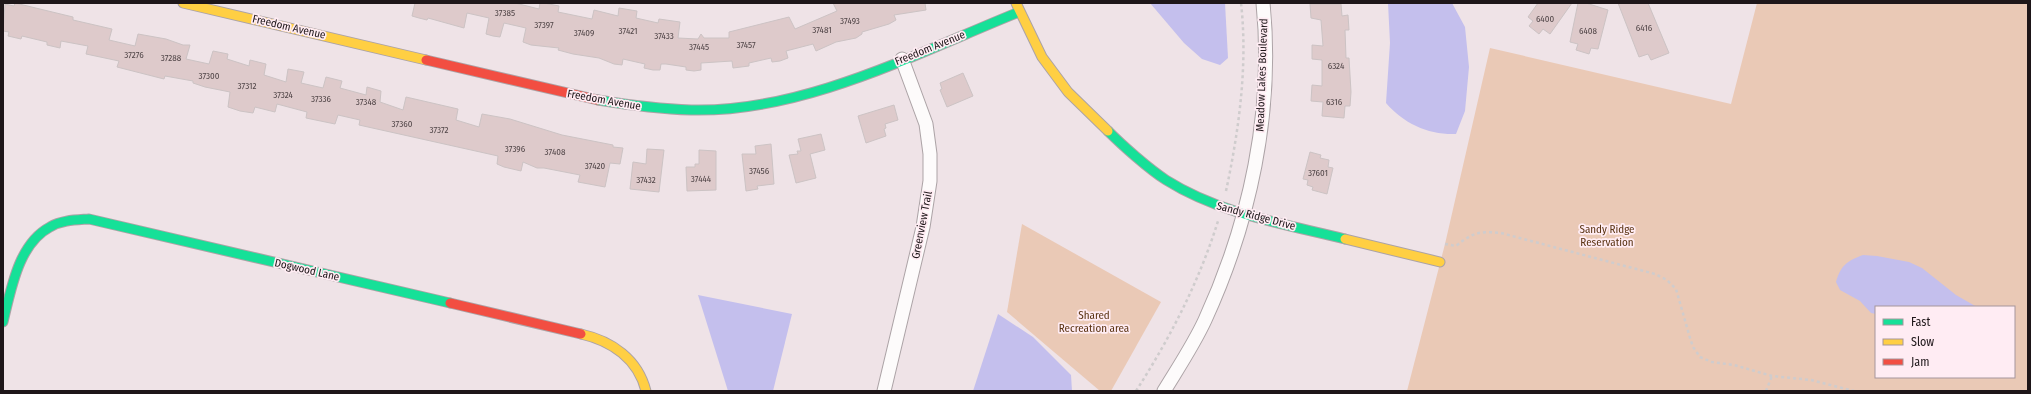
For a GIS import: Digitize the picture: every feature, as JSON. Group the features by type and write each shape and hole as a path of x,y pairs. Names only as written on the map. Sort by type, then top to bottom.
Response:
{"street":[{"name":"Freedom Avenue","path":"183,3 584,97 633,106 713,110 781,100 829,88 1019,12"},
{"name":"Sandy Ridge Drive","path":"1016,3 1019,12 1042,57 1059,82 1078,103 1112,135 1166,180 1206,201 1243,214 1440,262"},
{"name":"Meadow Lakes Boulevard","path":"1168,390 1204,321 1231,255 1252,184 1261,128 1265,42 1263,3"},
{"name":"Greenview Trail","path":"884,391 923,227 930,180 930,154 926,124 902,59"},
{"name":"Dogwood Lane","path":"3,322 17,269 26,248 34,238 43,230 59,222 88,219 595,337 613,345 629,358 643,378 646,391"}],"path":[{"path":"1445,244 1456,246 1471,235 1482,232 1501,233 1655,274 1667,280 1676,289 1693,347 1700,357 1712,362 1739,366 1772,376 1811,380 1854,391"},
{"path":"1766,391 1772,376"}],"green space":[{"name":"Sandy Ridge Reservation","path":"1757,3 2028,3 2028,391 1407,391 1445,244 1490,48 1731,104"},
{"name":"Shared Recreation area","path":"1022,224 1161,302 1111,391 1100,391 1007,312"}],"shaded area":[{"path":"1150,3 1225,3 1228,58 1220,65 1202,59 1184,43"},
{"path":"1388,3 1452,3 1465,27 1469,67 1465,111 1456,134 1436,133 1418,127 1401,117 1386,103 1390,43"},
{"path":"1863,255 1909,262 1922,268 1956,295 1975,306 1875,306 1875,314 1871,313 1860,301 1840,290 1836,282 1840,271 1845,264"},
{"path":"698,295 792,314 773,391 728,391"},
{"path":"998,314 1033,337 1071,375 1072,391 973,391"}],"building":[{"path":"15,3 73,17 73,20 112,29 109,40 135,46 138,34 166,39 183,45 190,45 186,59 209,64 213,51 228,54 227,59 249,66 250,60 266,64 264,75 286,82 288,69 304,72 301,83 323,88 326,77 342,81 340,88 366,95 367,87 381,91 380,102 403,110 406,97 458,109 456,120 479,127 482,114 510,119 562,135 613,145 613,147 623,148 620,164 610,163 605,187 578,182 580,175 537,168 523,162 521,171 504,167 497,164 498,156 359,125 360,120 338,115 335,124 306,118 307,112 277,104 275,112 255,107 253,113 240,111 228,107 230,92 205,87 193,83 193,81 165,76 164,79 117,67 119,61 86,54 88,46 61,41 60,48 47,45 47,42 22,36 21,39 8,36 9,32 3,31 5,4 14,6"},
{"path":"415,3 515,3 539,9 540,3 544,3 559,6 558,12 592,19 594,10 618,16 619,8 637,11 636,18 658,23 659,19 680,22 678,38 698,39 701,34 704,38 729,38 729,32 789,17 795,29 837,11 833,3 925,3 926,10 894,15 896,20 889,24 862,32 862,34 856,38 836,42 816,51 813,44 786,51 788,58 780,61 772,62 771,58 749,63 749,66 733,68 732,61 701,63 701,70 694,71 686,70 686,67 666,64 661,64 660,70 653,70 644,68 645,64 623,59 622,65 614,64 599,58 558,50 559,48 531,45 523,42 526,28 504,23 500,37 493,36 486,34 489,18 467,13 464,28 428,18 427,20 412,16"},
{"path":"1538,3 1572,3 1550,34 1543,29 1539,34 1529,26 1533,21 1528,17"},
{"path":"1578,3 1586,3 1608,10 1598,49 1591,48 1589,54 1576,50 1578,44 1570,42"},
{"path":"1618,3 1648,3 1669,53 1651,60 1648,54 1639,57"},
{"path":"1310,4 1341,4 1342,16 1348,15 1349,30 1345,30 1346,58 1349,58 1351,92 1350,106 1345,106 1344,118 1322,116 1323,102 1311,101 1312,85 1322,86 1322,60 1312,59 1312,45 1323,46 1321,20 1311,18"},
{"path":"963,73 973,96 947,107 940,90 942,89 940,83"},
{"path":"894,105 898,120 885,124 886,128 884,129 886,136 866,143 858,116"},
{"path":"821,134 825,150 810,154 816,178 796,183 789,155 798,154 797,151 801,151 798,139"},
{"path":"771,144 774,184 757,186 758,189 746,191 742,154 756,154 755,146"},
{"path":"647,149 664,150 659,192 630,189 633,162 646,164"},
{"path":"699,150 716,151 716,190 687,191 686,167 695,167 695,164 699,164"},
{"path":"1310,152 1321,155 1320,158 1329,160 1328,167 1333,168 1327,194 1312,190 1313,187 1307,185 1308,180 1303,179"}],"traffic: fast":[{"path":"598,100 668,109 691,110 733,108 775,102 859,78 1019,12"},
{"path":"1108,131 1152,170 1187,192 1231,210 1253,217 1345,239"},
{"path":"3,322 13,282 23,256 30,245 39,235 50,227 59,223 89,219 450,303"}],"traffic: slow":[{"path":"183,3 426,60"},
{"path":"1016,3 1042,57 1068,92 1108,131"},
{"path":"1345,239 1440,262"},
{"path":"581,334 603,341 622,353 637,370 646,391"}],"traffic: jam":[{"path":"426,60 598,100"},
{"path":"450,303 581,334"}]}
